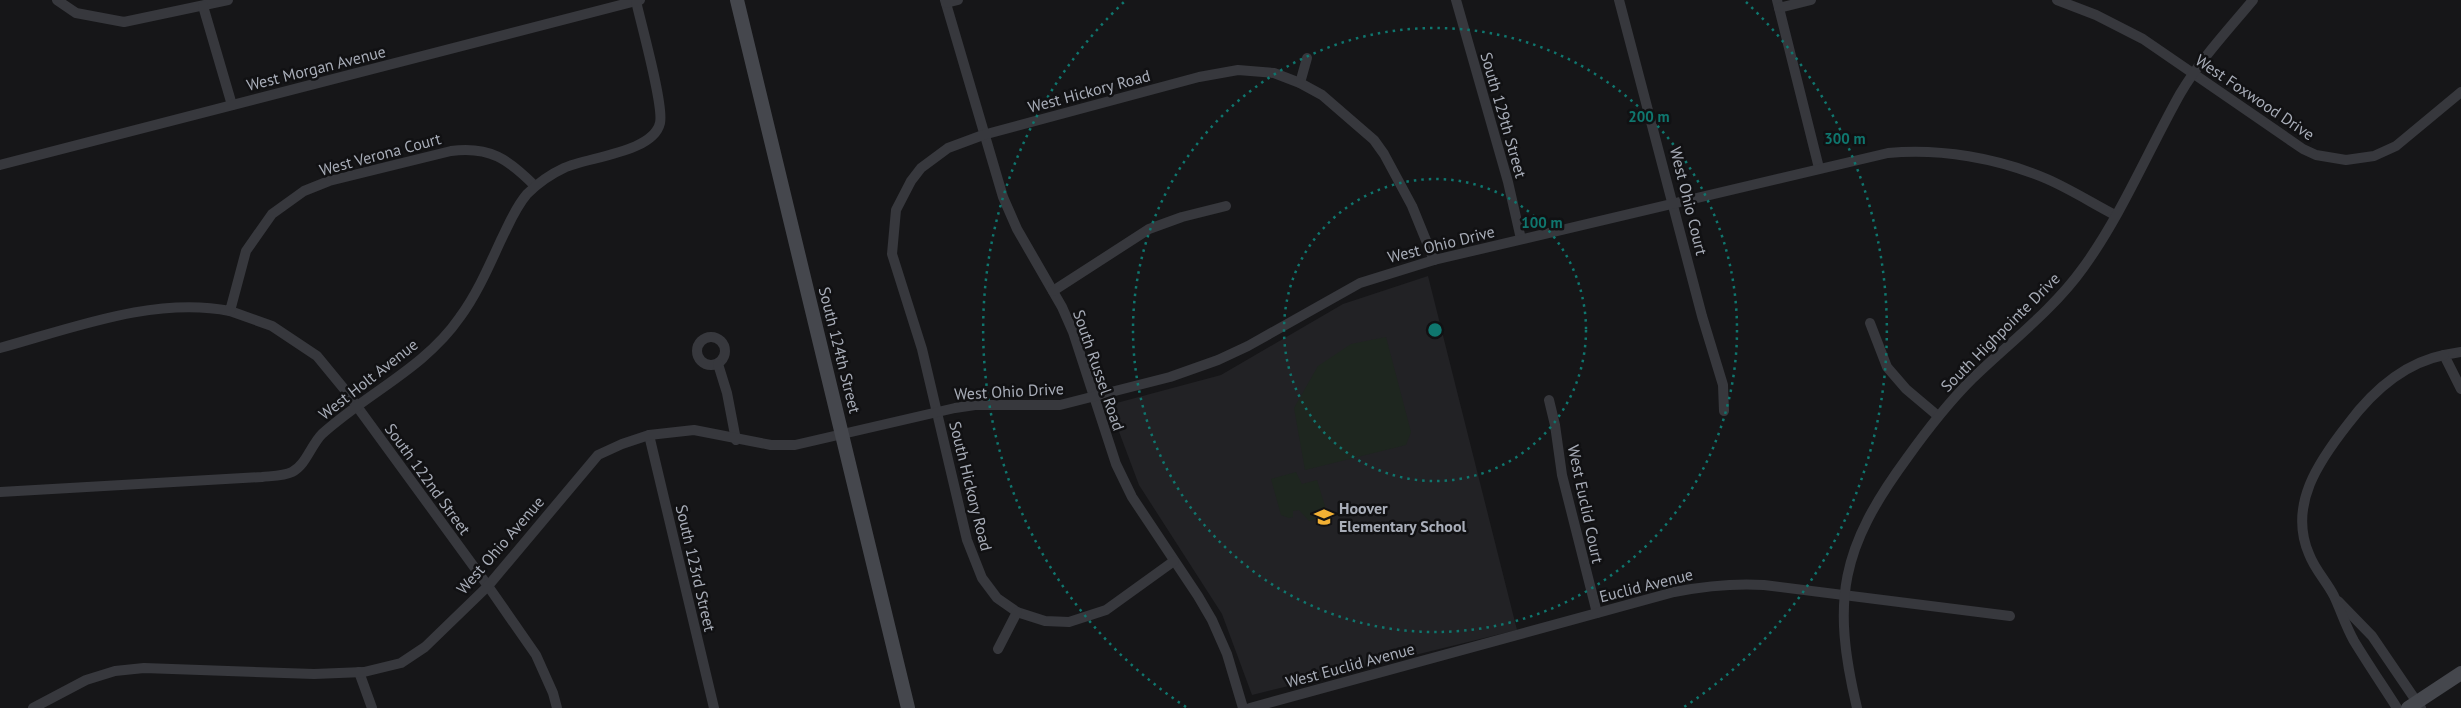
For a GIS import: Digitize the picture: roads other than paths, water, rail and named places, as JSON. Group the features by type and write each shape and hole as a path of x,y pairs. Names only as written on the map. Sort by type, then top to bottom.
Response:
{"street":[{"path":"56,0 76,14 124,22 228,0"},
{"name":"West Morgan Avenue","path":"0,165 638,0"},
{"name":"West Holt Avenue","path":"0,492 262,477 292,472 307,457 318,439 333,424 420,362 460,318 484,277 516,209 535,186 563,168 588,159 628,151 651,137 660,124 659,105 638,0"},
{"name":"South 124th Street","path":"736,0 908,708"},
{"path":"946,2 958,0"},
{"name":"South 129th Street","path":"1456,0 1508,182 1522,239"},
{"name":"West Ohio Court","path":"1619,0 1674,203 1702,316 1723,386 1724,411"},
{"path":"1811,0 1778,4 1820,168"},
{"name":"West Foxwood Drive","path":"2057,0 2096,15 2130,32 2303,149 2316,154 2346,160 2374,156 2396,146 2461,92"},
{"name":"South Highpointe Drive","path":"1857,708 1844,648 1843,618 1850,563 1867,518 1884,489 1938,416 1970,381 2062,294 2082,269 2115,215 2182,92 2253,0"},
{"name":"South Russel Road","path":"946,2 996,178 1010,213 1073,332 1112,452 1132,497 1212,620 1227,654 1243,708"},
{"path":"203,6 232,105"},
{"path":"1300,82 1308,58"},
{"name":"West Hickory Road","path":"937,411 915,326 894,264 892,254 893,228 901,198 921,168 948,148 983,135 1221,72 1259,70 1283,76 1300,82 1335,105 1374,140 1384,154 1412,206 1434,260"},
{"name":"West Verona Court","path":"230,312 246,251 272,214 304,191 329,182 451,151 469,149 503,158 535,186"},
{"name":"West Ohio Drive","path":"842,435 937,411 975,405 1060,405 1095,398 1218,360 1248,346 1352,286 1380,275 1434,260 1888,153 1924,151 1958,155 2009,166 2046,178 2115,215"},
{"path":"1053,292 1149,229 1182,217 1226,206"},
{"path":"0,348 141,310 173,306 210,307 230,312"},
{"name":"South 122nd Street","path":"230,312 272,326 316,356 358,407 488,586 536,656 553,693 557,708"},
{"path":"1870,323 1887,366 1906,389 1938,416"},
{"path":"2461,352 2444,355 2417,364 2386,384 2354,416 2329,448 2313,475 2303,505 2303,536 2314,567 2336,599 2372,636 2416,706 2461,672"},
{"path":"2444,355 2461,389"},
{"path":"718,364 727,393 736,440"},
{"name":"West Euclid Court","path":"1548,400 1555,425 1562,475 1596,613"},
{"name":"South Hickory Road","path":"937,411 967,540 973,558 990,589 1003,603 1017,612 1045,621 1069,622 1085,618 1106,610 1174,561"},
{"name":"West Ohio Avenue","path":"33,708 86,680 115,671 144,668 314,674 359,672 401,663 425,647 488,586 598,455 649,435 694,430 736,440 771,445 795,445 842,435"},
{"name":"South 123rd Street","path":"649,435 714,708"},
{"name":"Euclid Avenue","path":"1458,651 1674,592 1725,584 1764,585 2010,616"},
{"path":"2336,599 2346,626 2397,708"},
{"path":"998,649 1017,612"},
{"name":"West Euclid Avenue","path":"1250,708 1458,651"},
{"path":"2367,662 2382,651"},
{"path":"359,672 372,708"}],"place":[{"name":"Hoover Elementary School","path":"1324,517"}]}
